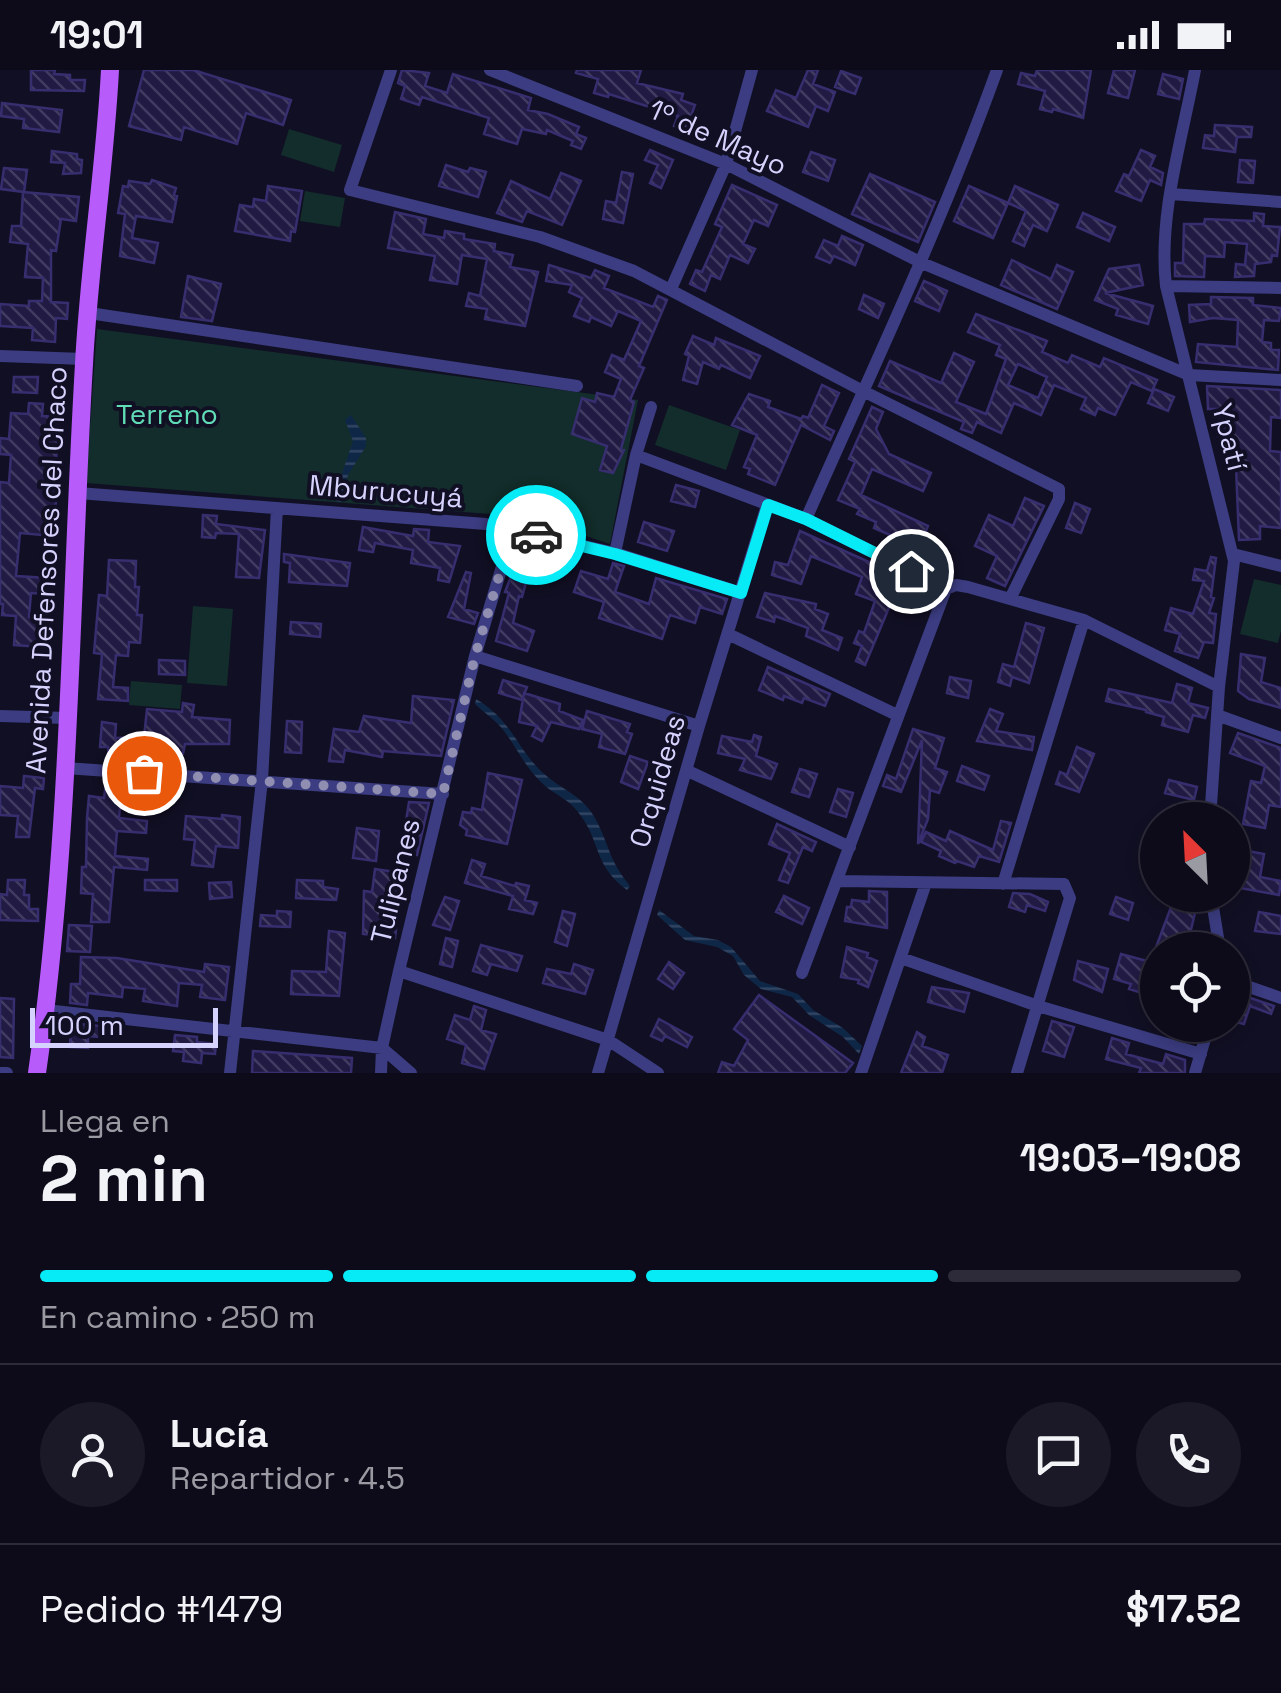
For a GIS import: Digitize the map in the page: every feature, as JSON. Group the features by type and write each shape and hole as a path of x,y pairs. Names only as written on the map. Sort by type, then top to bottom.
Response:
{"main road":[{"name":"Avenida Defensores del Chaco","path":"37,1073 46,1010 65,768 84,360 110,70"}],"street":[{"path":"391,70 350,190 540,237 634,271 1059,489 1060,499 1011,597"},
{"name":"1º de Mayo","path":"490,70 726,164 922,263 1189,376"},
{"path":"670,289 726,164 752,70"},
{"path":"806,519 922,263 997,70"},
{"name":"Ypatí","path":"1195,70 1163,258 1166,286 1233,554 1214,684 1222,716 1212,802"},
{"path":"1171,194 1281,202"},
{"path":"1166,286 1281,288"},
{"path":"88,312 577,386"},
{"path":"0,356 84,360"},
{"path":"1189,376 1281,380"},
{"path":"615,554 636,455 651,407"},
{"path":"636,455 806,519 946,588 956,585 1011,597 1084,620 1214,684"},
{"name":"Mburucuyá","path":"78,493 486,524 615,554 741,593"},
{"name":"Orquideas","path":"598,1073 768,505"},
{"path":"230,1073 262,780 276,508"},
{"name":"Tulipanes","path":"381,1073 382,1048 398,971 475,656 513,530"},
{"path":"1233,554 1281,566"},
{"path":"802,973 946,588"},
{"path":"1003,884 1084,620"},
{"path":"728,634 898,716"},
{"path":"475,656 699,726"},
{"path":"0,716 68,718"},
{"path":"1222,716 1281,738"},
{"path":"65,768 443,794"},
{"path":"688,771 850,847"},
{"path":"838,881 1064,884 1070,898 1018,1073"},
{"path":"861,1073 926,883"},
{"path":"901,958 1038,1006 1201,1054"},
{"path":"398,971 608,1040 658,1073"},
{"path":"1250,987 1281,998"},
{"path":"46,1010 382,1048 411,1073"},
{"path":"1195,1073 1204,1042"}],"green space":[{"path":"289,129 342,145 334,172 281,155"},
{"path":"305,191 345,198 340,227 300,221"},
{"name":"Terreno","path":"97,329 638,400 610,544 528,517 86,483"},
{"path":"669,405 740,430 726,470 655,445"},
{"path":"1254,579 1281,585 1278,643 1240,634"},
{"path":"193,606 233,609 227,686 187,683"},
{"path":"131,681 182,685 180,709 129,705"}],"water":[{"path":"351,415 366,438 366,446 348,475 341,502 336,501 337,488 353,441 345,420"},
{"path":"476,699 508,728 538,768 590,811 630,886 627,890 602,862 578,812 535,776 501,727 475,704"},
{"path":"659,910 694,936 718,940 731,947 760,981 798,994 862,1046 859,1054 792,997 761,989 744,975 733,956 717,947 685,940 657,915"}],"building":[{"path":"31,70 55,70 54,74 70,75 70,80 85,80 84,91 31,90"},
{"path":"144,70 193,70 291,100 283,125 246,113 237,144 184,127 181,140 129,126"},
{"path":"402,70 429,73 425,86 447,93 453,74 531,98 528,110 579,127 576,134 586,138 581,149 571,145 573,141 547,130 546,134 522,129 517,144 484,134 489,118 422,97 419,105 401,99 405,86 398,83"},
{"path":"641,70 637,83 683,94 681,100 695,105 686,130 674,126 678,116 594,93 598,79 576,73"},
{"path":"808,70 818,70 813,84 835,92 828,111 816,106 808,127 767,111 776,90 796,98"},
{"path":"1037,70 1091,70 1083,118 1040,109 1045,91 1018,84 1021,73 1035,76"},
{"path":"1114,70 1135,70 1128,98 1108,93"},
{"path":"841,71 861,78 855,94 835,87"},
{"path":"1163,74 1183,79 1179,99 1158,94"},
{"path":"2,103 62,110 59,132 23,128 24,119 1,116"},
{"path":"1215,125 1252,127 1251,137 1237,137 1235,152 1203,148 1205,135 1214,136"},
{"path":"650,150 673,160 661,188 650,183 658,165 645,160"},
{"path":"1141,150 1155,156 1150,167 1163,173 1161,185 1150,180 1141,201 1116,191 1124,174 1129,176"},
{"path":"52,151 77,154 77,159 82,160 81,173 63,174 65,163 51,162"},
{"path":"811,152 835,160 828,181 803,172"},
{"path":"1240,160 1255,161 1253,183 1238,182"},
{"path":"446,165 468,172 470,168 486,172 478,197 439,186"},
{"path":"4,168 27,170 24,192 1,189"},
{"path":"622,172 633,174 623,223 603,219 606,201 616,203"},
{"path":"561,173 581,181 562,225 527,211 522,222 497,213 511,181 550,199"},
{"path":"870,174 935,202 918,242 852,214"},
{"path":"152,180 176,188 177,196 172,222 136,216 132,238 158,243 154,263 120,256 125,214 118,213 123,186 128,187 129,181 150,184"},
{"path":"732,185 777,205 768,226 754,220 743,244 755,249 748,263 730,255 720,279 711,275 705,291 690,284 696,270 702,272 722,227 715,224"},
{"path":"268,186 302,191 290,241 235,231 240,205 253,207 254,199 266,201"},
{"path":"969,186 1008,203 993,238 954,221"},
{"path":"1015,186 1058,205 1047,231 1033,225 1024,246 1013,241 1026,211 1008,203"},
{"path":"23,192 79,197 76,221 61,219 56,251 51,250 51,302 68,303 67,319 56,318 55,342 32,340 33,328 0,326 0,304 29,306 29,301 42,301 43,278 25,277 28,244 10,242 12,226 21,226"},
{"path":"395,212 426,219 423,234 444,238 445,231 495,244 494,251 513,255 510,267 538,272 525,326 485,319 487,309 466,306 469,293 480,296 487,259 462,255 457,284 430,280 435,256 388,248"},
{"path":"1083,213 1115,227 1109,241 1077,227"},
{"path":"1254,213 1264,214 1263,226 1280,227 1277,256 1272,255 1271,262 1255,264 1254,276 1235,277 1236,264 1245,265 1247,244 1225,242 1224,257 1205,256 1204,277 1175,276 1175,263 1183,263 1184,224 1204,224 1205,219 1254,221"},
{"path":"842,236 863,245 855,265 834,256 830,263 816,257 824,240 838,246"},
{"path":"1012,260 1051,279 1057,265 1073,272 1057,309 1001,285"},
{"path":"549,265 591,278 595,270 609,276 604,288 653,307 658,296 667,300 639,366 644,368 630,400 634,402 621,449 624,450 613,473 600,470 607,446 572,434 582,398 595,402 597,393 614,397 621,379 605,372 612,355 624,360 641,321 618,311 611,326 591,317 589,322 574,316 582,298 569,292 572,285 546,281"},
{"path":"1139,265 1143,285 1105,293 1153,306 1148,324 1116,315 1118,309 1095,300 1109,269"},
{"path":"188,276 221,284 212,321 181,317"},
{"path":"924,281 947,291 939,311 915,301"},
{"path":"864,295 884,304 878,318 859,309"},
{"path":"1211,297 1253,298 1253,305 1281,308 1279,321 1264,320 1262,342 1271,343 1271,350 1279,350 1278,370 1196,362 1198,344 1237,347 1238,320 1213,318 1190,322 1189,305 1211,304"},
{"path":"976,314 1047,341 1042,352 1068,363 1072,355 1100,367 1104,358 1157,380 1152,391 1131,382 1115,415 1098,408 1095,415 1081,409 1086,398 1054,385 1041,415 1014,403 1001,433 977,422 972,433 961,429 964,422 879,386 890,361 941,383 954,353 974,362 956,402 986,414 1006,359 996,355 1000,345 968,332","holes":["1018,364 1047,377 1038,398 1008,385"]},
{"path":"693,336 714,345 716,338 760,356 750,378 703,362 697,384 683,380 689,356 685,354"},
{"path":"14,377 38,377 37,393 13,392"},
{"path":"822,385 839,393 824,426 834,431 830,440 801,425 775,485 748,474 750,469 744,467 757,435 732,425 749,394 770,401 768,407 801,419 808,418"},
{"path":"1207,386 1281,390 1281,418 1271,417 1270,451 1281,452 1281,528 1260,526 1260,539 1239,540 1236,467 1226,467 1227,436 1218,436 1218,409 1208,409"},
{"path":"1154,389 1174,397 1168,411 1148,403"},
{"path":"29,403 43,404 42,416 58,417 59,465 53,536 20,533 16,576 48,578 46,594 31,593 29,617 43,618 41,647 14,645 16,616 2,615 0,604 0,482 9,483 11,455 0,454 0,438 9,439 11,413 28,414"},
{"path":"872,407 883,412 876,429 889,454 931,473 923,491 872,469 861,495 928,526 916,555 893,545 897,538 874,528 876,522 857,514 860,509 838,500 855,462 849,459"},
{"path":"676,485 699,491 695,507 671,501"},
{"path":"1025,498 1044,506 1005,586 987,578 997,556 975,546 989,515 1013,526"},
{"path":"1075,503 1090,509 1081,533 1066,528"},
{"path":"203,515 217,516 216,524 265,530 259,578 236,577 239,534 202,537"},
{"path":"644,522 674,531 667,551 638,542"},
{"path":"363,527 413,536 414,529 429,530 428,542 460,546 449,582 438,580 440,568 411,563 413,550 375,543 373,552 359,550"},
{"path":"800,531 878,566 876,577 889,581 884,595 893,598 865,665 856,661 862,646 854,643 859,631 864,633 875,601 856,594 862,577 811,556 801,584 772,575 775,562 788,565"},
{"path":"284,554 350,563 347,586 289,582 290,563 284,562"},
{"path":"1211,557 1216,558 1211,597 1214,598 1209,613 1216,614 1213,643 1204,642 1198,658 1175,651 1180,634 1165,630 1171,608 1193,614 1204,581 1193,580 1195,569 1207,571"},
{"path":"109,560 136,561 137,615 142,615 140,643 129,642 128,656 116,655 113,687 128,688 128,701 98,699 102,654 94,653 99,595 107,596"},
{"path":"517,561 531,565 513,623 534,631 527,651 496,641 509,593 505,592"},
{"path":"613,563 624,566 615,592 649,604 656,578 727,599 722,614 700,607 695,623 670,615 662,639 599,618 604,602 574,592 581,571 608,579"},
{"path":"466,572 471,573 464,609 478,613 474,624 448,617"},
{"path":"765,593 816,604 815,609 828,614 822,630 842,638 838,650 806,636 808,628 775,616 774,622 757,617"},
{"path":"291,622 321,624 320,637 290,634"},
{"path":"1026,623 1044,628 1029,683 1012,677 1010,686 998,682 1003,664 1014,667"},
{"path":"1241,654 1265,658 1261,682 1281,688 1281,708 1249,699 1238,691"},
{"path":"159,660 185,661 185,675 159,674"},
{"path":"768,667 830,694 825,706 804,698 802,703 784,696 783,700 759,690"},
{"path":"950,677 971,681 968,698 947,693"},
{"path":"503,680 527,687 522,700 499,693"},
{"path":"1177,684 1192,688 1188,703 1208,708 1205,718 1193,715 1188,732 1162,725 1164,717 1146,710 1106,701 1109,689 1172,703"},
{"path":"524,693 560,704 559,711 583,720 579,729 551,722 542,741 532,736 537,726 519,722"},
{"path":"413,696 454,700 441,756 383,751 382,757 345,750 343,762 329,761 334,729 359,732 364,716 411,723"},
{"path":"183,703 194,705 192,717 230,720 229,744 185,744 183,754 131,748 131,760 109,760 108,747 100,747 102,722 116,724 115,738 144,737 147,709 182,712"},
{"path":"990,709 1003,714 996,731 1034,737 1032,750 977,741"},
{"path":"587,711 630,724 627,732 632,734 625,754 599,747 602,734 582,729"},
{"path":"287,721 302,722 301,753 285,752"},
{"path":"913,729 944,738 935,768 947,772 939,793 930,790 928,819 918,844 922,740 901,792 883,786 887,775 896,779"},
{"path":"1238,733 1281,748 1281,807 1269,805 1265,828 1250,825 1247,802 1251,781 1261,783 1265,766 1230,753"},
{"path":"754,735 761,737 756,756 777,764 771,779 740,770 745,759 718,753 722,736 752,742"},
{"path":"1077,747 1094,754 1079,792 1056,784 1060,772 1067,775"},
{"path":"630,756 648,762 638,789 621,782"},
{"path":"962,766 989,776 984,790 957,781"},
{"path":"800,769 817,774 809,797 792,792"},
{"path":"488,773 522,780 507,844 466,835 467,830 460,825 463,812 471,813 472,808 482,810"},
{"path":"24,776 44,778 43,789 35,788 29,837 16,837 18,816 0,815 0,786 23,788"},
{"path":"1169,780 1197,787 1194,800 1165,793"},
{"path":"106,783 122,784 119,818 147,821 146,833 117,831 115,856 148,859 147,870 114,867 109,922 91,922 93,894 81,893 89,796 104,798"},
{"path":"838,789 853,793 846,817 830,812"},
{"path":"409,802 429,803 417,855 401,852"},
{"path":"222,815 240,817 238,848 216,846 213,867 192,865 195,840 184,839 186,816 222,819"},
{"path":"1001,821 1011,823 999,862 979,856 974,867 955,863 921,842 926,832 946,841 950,831 993,850"},
{"path":"777,824 816,842 812,851 803,847 788,883 779,880 790,853 769,844"},
{"path":"357,828 379,831 376,861 353,858"},
{"path":"1250,851 1264,854 1260,877 1281,881 1279,895 1250,890"},
{"path":"472,860 485,864 481,876 529,886 525,900 537,903 533,914 509,909 513,896 465,883"},
{"path":"375,869 403,873 395,938 363,934 364,891 372,892"},
{"path":"8,880 25,880 24,895 29,895 29,909 38,909 38,921 0,920 0,894 7,895"},
{"path":"145,880 177,880 177,891 145,890"},
{"path":"297,880 323,881 323,887 338,889 336,900 296,898"},
{"path":"231,882 232,897 210,899 209,883"},
{"path":"869,891 887,892 887,928 845,921 852,900 869,902"},
{"path":"1013,893 1030,894 1048,902 1045,911 1027,905 1025,912 1009,907"},
{"path":"784,896 809,908 802,924 776,912"},
{"path":"445,897 459,901 450,930 433,925"},
{"path":"1116,897 1133,903 1128,920 1110,914"},
{"path":"277,911 291,912 290,927 260,926 261,915 277,916"},
{"path":"563,911 575,914 567,946 555,942"},
{"path":"1169,912 1195,912 1190,932 1162,932"},
{"path":"1259,912 1281,916 1281,934 1255,931"},
{"path":"69,925 92,926 90,952 67,951"},
{"path":"329,931 345,933 339,996 291,994 292,971 326,972"},
{"path":"446,938 458,941 452,967 440,964"},
{"path":"481,945 522,956 517,971 491,964 487,975 473,971"},
{"path":"847,947 868,953 867,957 877,961 868,987 859,980 841,977"},
{"path":"1121,954 1140,959 1140,992 1129,989 1131,984 1114,979"},
{"path":"81,957 117,958 204,972 205,964 229,967 225,1000 200,997 202,985 179,983 177,1006 143,1001 145,989 123,987 122,997 88,993 87,1005 70,1003 71,984 80,984"},
{"path":"1078,961 1108,969 1102,992 1074,980"},
{"path":"669,962 684,973 673,989 658,979"},
{"path":"574,964 593,970 585,994 543,983 547,969 571,974"},
{"path":"932,987 969,993 964,1012 928,1002"},
{"path":"759,995 853,1063 845,1073 718,1073 722,1062 734,1066 748,1040 734,1029"},
{"path":"0,998 14,999 13,1058 0,1057"},
{"path":"1250,998 1274,1006 1271,1014 1250,1006"},
{"path":"474,1006 486,1010 481,1030 496,1034 484,1069 462,1063 466,1045 447,1039 455,1015 470,1020"},
{"path":"659,1019 692,1037 687,1047 665,1036 662,1041 651,1036"},
{"path":"1052,1021 1074,1027 1064,1057 1043,1051"},
{"path":"71,1023 100,1026 99,1037 88,1036 88,1048 70,1047"},
{"path":"917,1032 925,1037 922,1046 948,1055 942,1073 901,1073"},
{"path":"175,1035 216,1044 215,1054 202,1053 201,1063 183,1061 184,1052 173,1051"},
{"path":"1112,1038 1129,1043 1126,1054 1163,1064 1166,1054 1185,1060 1185,1073 1139,1073 1141,1068 1106,1059"},
{"path":"253,1051 352,1058 351,1073 252,1073"}],"way so far":[{"path":"144,773 443,794 475,656 513,530 536,535"}],"route":[{"path":"536,535 615,554 741,593 768,505 806,519 911,571"}]}
